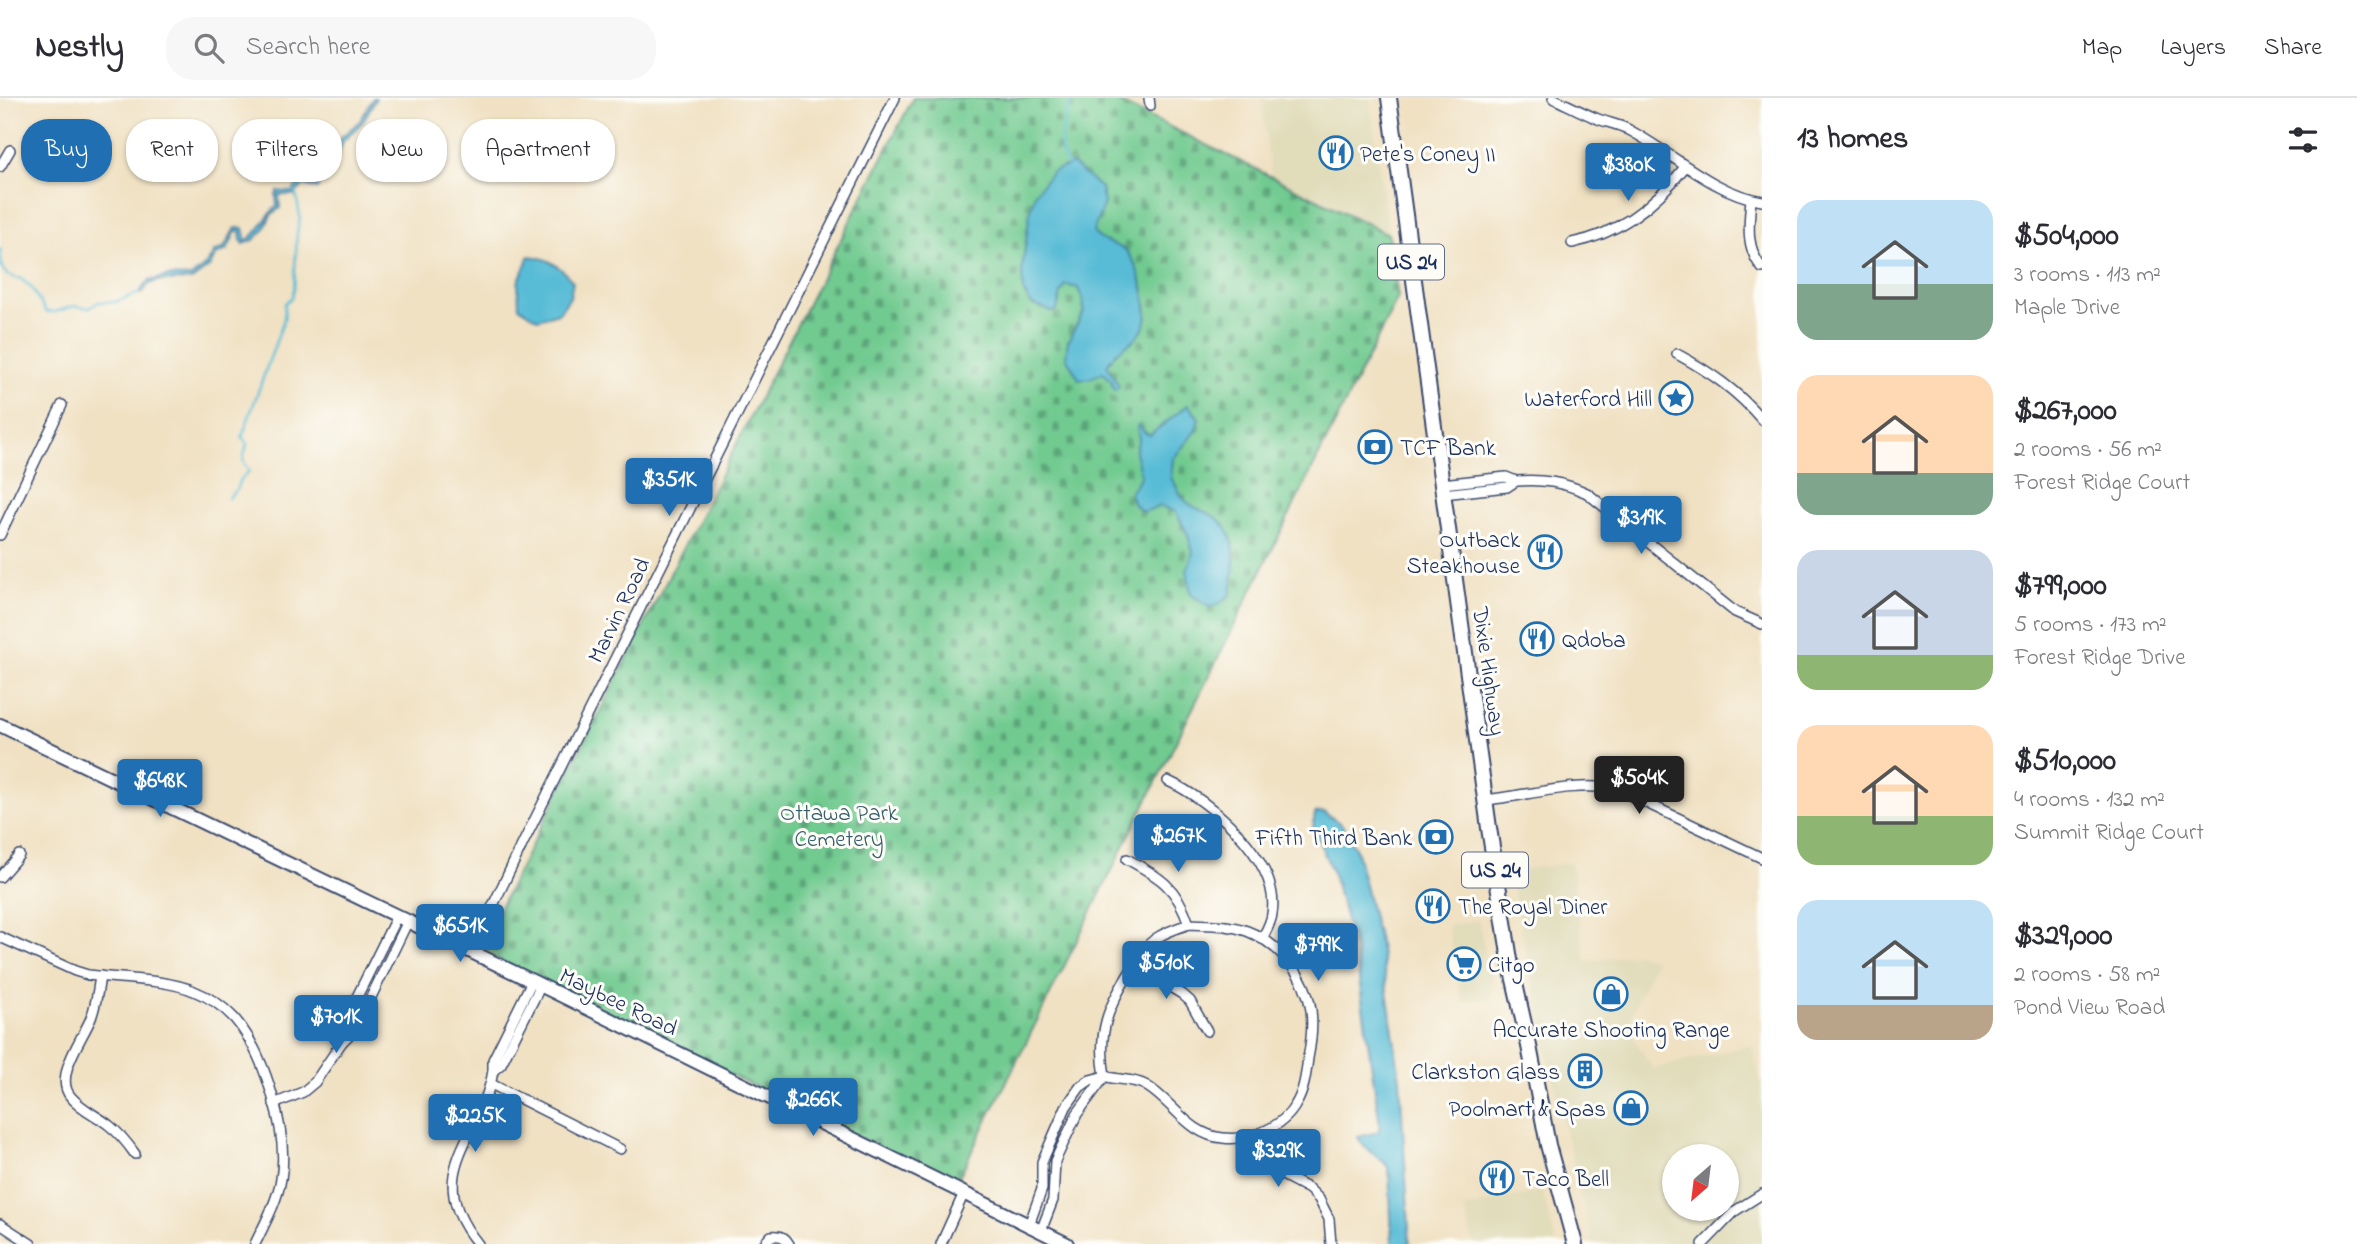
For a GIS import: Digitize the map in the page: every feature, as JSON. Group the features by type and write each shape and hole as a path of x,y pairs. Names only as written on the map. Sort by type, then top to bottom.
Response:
{"main road":[{"name":"Dixie Highway","path":"1389,98 1485,800 1511,966 1530,1046 1548,1145 1574,1244"},
{"name":"Maybee Road","path":"0,725 537,983 1067,1244"}],"street":[{"name":"Marvin Road","path":"471,951 895,98"},
{"path":"1553,98 1628,129 1685,167 1723,188 1762,201"},
{"path":"0,167 10,150"},
{"path":"1572,243 1591,240 1631,220 1655,202 1685,167"},
{"path":"1751,199 1749,242 1762,268"},
{"path":"1677,354 1735,391 1762,420"},
{"path":"0,534 62,405"},
{"path":"1442,489 1507,488 1516,481 1544,480 1573,486 1587,493 1735,612 1762,624"},
{"path":"1168,781 1211,806 1252,852 1269,883 1272,897 1273,912 1262,939"},
{"path":"1485,800 1578,787 1619,790 1762,858"},
{"path":"0,877 19,855"},
{"path":"1127,859 1158,876 1169,886 1177,896 1189,924"},
{"path":"342,1042 344,1023 363,984 403,918"},
{"path":"274,1104 303,1092 315,1082 342,1042 356,1028 375,990 403,918"},
{"path":"1035,1228 1042,1189 1041,1162 1066,1107 1080,1087 1090,1080 1105,1076 1136,1080 1148,1087 1185,1122 1206,1134 1222,1139 1249,1137 1274,1126 1289,1114 1296,1105 1305,1077 1312,1028 1311,1009 1300,978 1286,958 1262,939 1235,927 1189,924 1157,937 1149,944 1117,992 1103,1027 1102,1062 1105,1076 1077,1114 1055,1161 1053,1200 1035,1228"},
{"path":"0,937 75,971 177,984 217,1003 234,1018 256,1053 274,1104 284,1154 278,1196 255,1244"},
{"path":"1134,965 1190,1001 1207,1031"},
{"path":"100,976 90,1019 73,1055 64,1084 75,1102 110,1126 135,1154"},
{"path":"478,1244 465,1228 458,1213 455,1199 458,1155 491,1084 493,1060 512,1033 537,983"},
{"path":"363,984 375,990"},
{"path":"491,1084 620,1149"},
{"path":"1066,1107 1077,1114"},
{"path":"1242,1138 1245,1150 1252,1159 1309,1189 1319,1199 1329,1219 1331,1244"},
{"path":"1042,1189 1055,1189"},
{"path":"941,1244 964,1193"},
{"path":"1703,1244 1735,1211 1762,1194"},
{"path":"0,1224 31,1244"},
{"path":"764,1244 771,1236 778,1235 787,1239 789,1244"}],"shaded area":[{"path":"1261,98 1370,98 1388,234 1271,176"},
{"path":"1571,863 1586,961 1640,954 1655,960 1626,1027 1653,1069 1752,1045 1762,1091 1762,1244 1593,1244 1559,1106 1509,871"},
{"path":"1478,920 1491,975 1492,998 1462,1002 1448,926"},
{"path":"1542,1191 1556,1244 1473,1244 1465,1208"}],"green space":[{"name":"Ottawa Park Cemetery","path":"913,98 1111,98 1388,234 1398,297 955,1185 478,950"}],"water":[{"path":"373,98 376,98 365,119 361,119"},
{"path":"356,124 356,129 342,144 342,136"},
{"path":"1072,164 1101,188 1104,203 1093,232 1125,250 1130,256 1139,275 1145,299 1146,320 1142,331 1116,353 1107,365 1119,386 1114,390 1111,381 1103,372 1088,379 1079,379 1066,357 1068,341 1084,311 1078,288 1066,285 1057,310 1053,312 1031,304 1023,291 1022,270 1035,193 1052,172"},
{"path":"303,182 315,186 317,182 320,182 317,189 304,185 294,195 279,195 280,208 271,215 264,230 254,240 244,244 240,231 236,231 227,250 216,255 210,266 192,280 158,281 149,284 142,294 139,294 149,281 169,276 191,277 207,264 214,252 224,248 235,228 243,228 246,241 277,206 278,191 292,192"},
{"path":"529,256 554,264 573,282 570,297 559,313 538,319 519,307 518,283"},
{"path":"1188,405 1199,418 1196,430 1173,459 1171,478 1185,501 1223,524 1229,533 1234,552 1231,594 1211,607 1191,594 1187,571 1193,552 1176,512 1161,506 1143,512 1134,505 1130,493 1141,476 1135,452 1139,439 1137,426 1150,435"},
{"path":"1324,812 1342,825 1356,849 1381,950 1400,1079 1410,1244 1392,1244 1389,1167 1364,1146 1358,1137 1378,1132 1380,1125 1355,951 1332,871 1313,827 1315,813"}],"waterway":[{"path":"1068,165 1061,141 1071,98"},
{"path":"228,498 249,471 243,459 247,443 242,437 284,319 285,303 292,297 294,289 300,217 296,193"},
{"path":"0,249 2,268 7,275 21,279 31,287 46,312 74,306 90,308 98,302 115,302 139,293"}],"place":[{"name":"Pete's Coney II","path":"1336,153"},
{"name":"Waterford Hill","path":"1676,398"},
{"name":"TCF Bank","path":"1375,447"},
{"name":"Outback Steakhouse","path":"1545,552"},
{"name":"Qdoba","path":"1537,639"},
{"name":"Fifth Third Bank","path":"1436,837"},
{"name":"The Royal Diner","path":"1433,906"},
{"name":"Citgo","path":"1464,964"},
{"name":"Accurate Shooting Range","path":"1611,994"},
{"name":"Clarkston Glass","path":"1585,1071"},
{"name":"Poolmart & Spas","path":"1631,1108"},
{"name":"Taco Bell","path":"1497,1178"}]}
